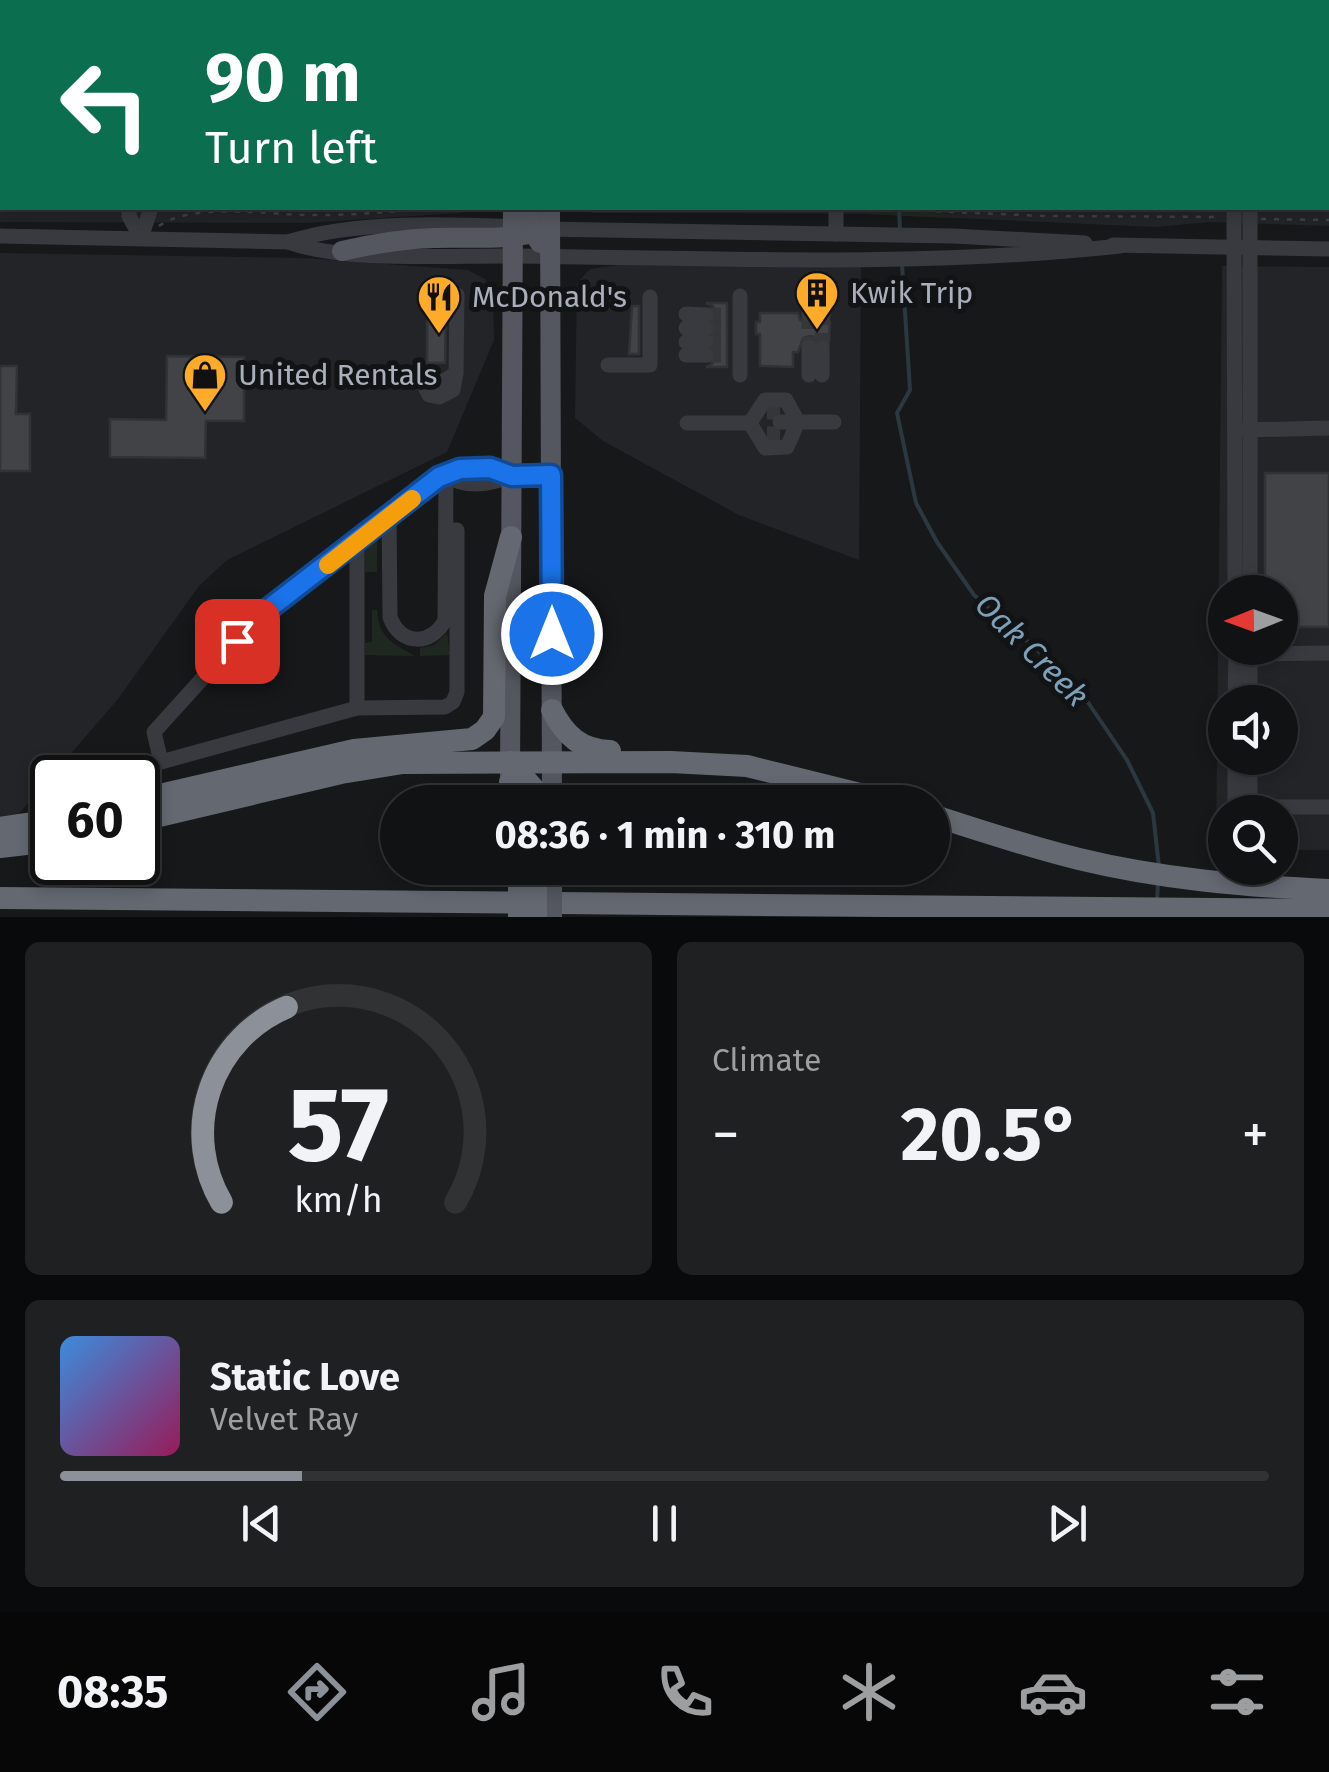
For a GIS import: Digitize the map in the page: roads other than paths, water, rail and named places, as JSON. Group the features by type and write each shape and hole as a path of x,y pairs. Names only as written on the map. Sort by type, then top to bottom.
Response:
{"highway":[{"path":"160,795 354,750 472,739 485,730 494,716 494,596 511,537"},
{"path":"552,710 572,739 586,748 714,755 823,785"},
{"path":"514,785 552,762 746,766"},
{"path":"160,816 341,773 403,763 502,785"},
{"path":"950,821 1036,848 1127,870 1189,880 1329,890"},
{"path":"0,828 30,823"},
{"path":"0,847 30,844"},
{"path":"520,917 527,885"},
{"path":"532,885 536,917"},
{"path":"0,898 1329,910"}],"main road":[{"path":"342,252 380,242 527,226"},
{"path":"527,226 550,256 552,785"},
{"path":"511,785 512,476 527,226"},
{"path":"510,917 524,885"},
{"path":"536,885 552,917"}],"street":[{"path":"129,210 142,238"},
{"path":"142,238 150,210"},
{"path":"836,210 836,234"},
{"path":"1234,210 1242,249 1237,575"},
{"path":"1242,249 1255,214"},
{"path":"288,242 308,236 406,226 527,226 1329,250"},
{"path":"527,226 550,256 914,259 1046,254 1120,246"},
{"path":"0,236 288,242 342,252"},
{"path":"419,380 429,386 442,384 456,373 456,295"},
{"path":"740,296 733,335 740,375"},
{"path":"816,296 816,314"},
{"path":"608,365 650,365 650,297"},
{"path":"686,335 706,335 686,335"},
{"path":"816,348 816,375"},
{"path":"750,422 764,400 786,400 798,422"},
{"path":"750,422 765,448 776,448 786,447 798,422"},
{"path":"686,423 834,422"},
{"path":"1242,430 1329,428"},
{"path":"1242,430 1249,575"},
{"path":"446,530 457,530 454,702 445,707 357,708 161,762 154,732 258,617 439,477 476,468 490,468 512,476 551,475"},
{"path":"390,516 390,617 399,633 411,640 433,636 445,620 446,476"},
{"path":"357,542 357,708"},
{"path":"1298,652 1329,653"},
{"path":"1298,807 1329,807"}],"waterway":[{"name":"Oak Creek","path":"899,210 900,230"},
{"name":"Oak Creek","path":"902,265 910,390 897,413 916,503 937,542 974,595 1053,664 1061,679 1083,695 1127,760 1153,813 1159,867"},
{"name":"Oak Creek","path":"1157,902 1158,882"}],"tunnel":[{"path":"809,314 809,347"},
{"path":"822,348 823,314"},
{"path":"706,315 727,315"},
{"path":"706,328 727,329"},
{"path":"706,342 727,343"},
{"path":"706,355 727,355"},
{"path":"767,412 780,412"},
{"path":"767,434 780,434"}],"place":[{"name":"Kwik Trip","path":"817,331"},
{"name":"McDonald's","path":"439,335"},
{"name":"United Rentals","path":"205,413"}]}
